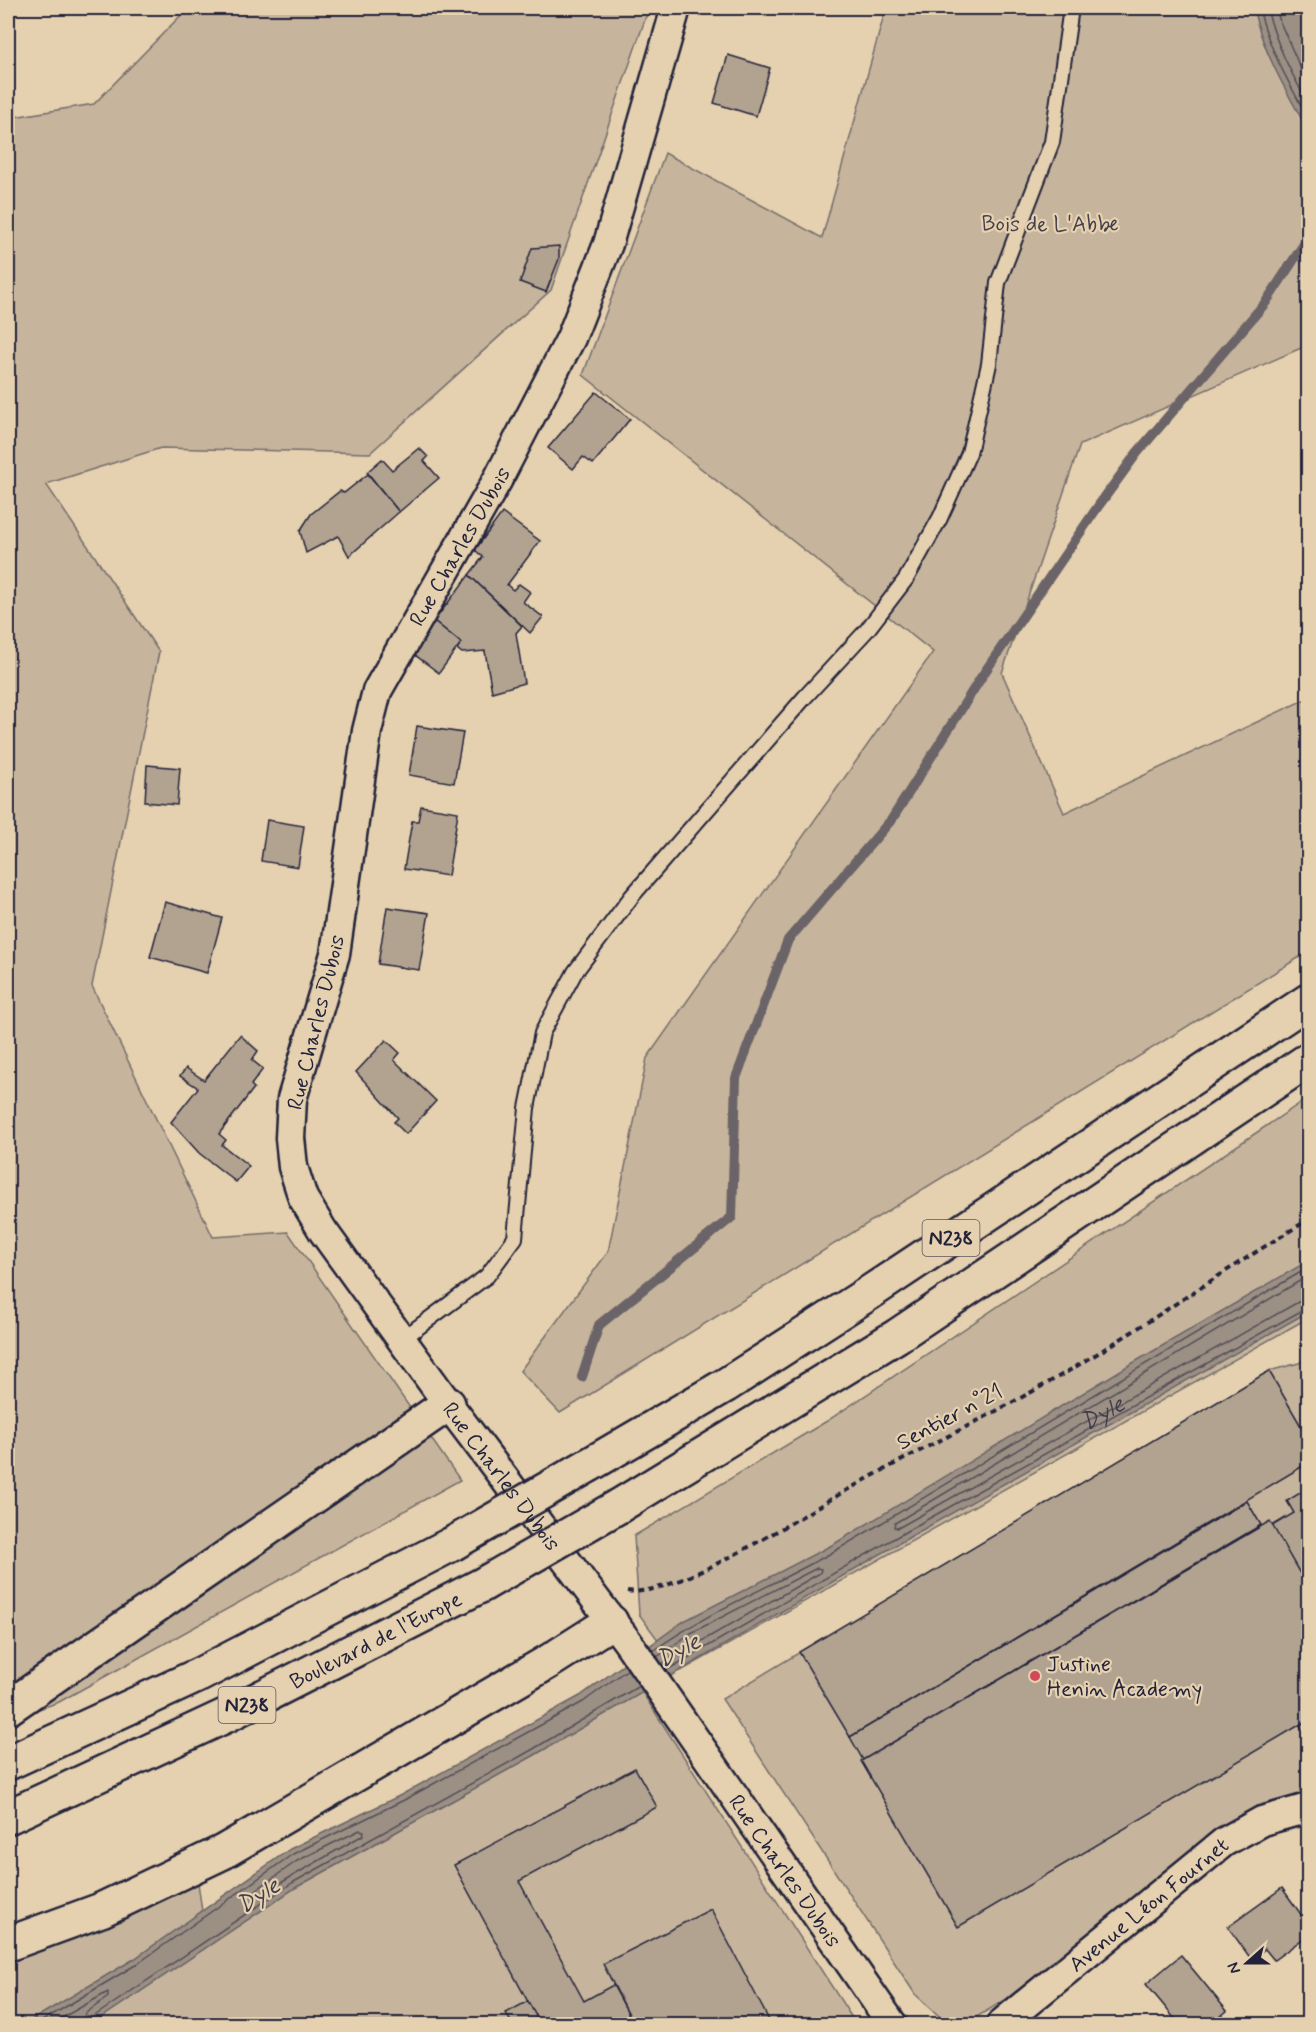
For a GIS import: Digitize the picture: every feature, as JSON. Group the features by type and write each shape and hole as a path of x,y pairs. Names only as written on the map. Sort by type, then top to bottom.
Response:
{"highway":[{"name":"N238","path":"8,1763 199,1675 452,1544 726,1385 850,1306 1308,1001"},
{"name":"Boulevard de l'Europe","path":"8,1817 227,1715 482,1585 619,1506 897,1336 1308,1060"},
{"path":"8,1708 448,1404"},
{"path":"8,1944 101,1910 224,1852 548,1662 619,1631"}],"street":[{"name":"Rue Charles Dubois","path":"676,8 608,244 571,338 503,470 377,691 367,731 360,794 334,954 292,1099 290,1138 293,1167 303,1198 323,1231 448,1404 619,1631 892,2025"},
{"name":"Avenue Léon Fournet","path":"1001,2025 1224,1842 1262,1821 1308,1808"}],"lane":[{"path":"402,1340 487,1276 514,1238 527,1108 542,1034 575,972 632,896 805,697 867,630 906,579 940,518 969,453 990,364 998,283 1052,142 1071,8"}],"path":[{"name":"Sentier n°21","path":"588,1592 612,1588 648,1592 687,1577 1070,1370 1242,1259 1308,1220"}],"green space":[{"path":"188,8 649,8 551,290 370,453 161,448 46,484 159,652 92,986 213,1237 288,1232 460,1480 59,1702 8,1720 8,118 94,104"},
{"name":"Bois de L'Abbe","path":"886,8 1308,8 1308,345 1080,445 1002,673 1064,813 1308,698 1308,952 560,1413 520,1371 608,1252 647,1058 933,652 583,375 665,153 822,238"},
{"path":"1308,1098 1308,1318 681,1671 639,1614 634,1536 827,1421"},
{"name":"Justine Henin Academy","path":"1308,1357 1308,1797 1223,1833 1005,2000 965,2024 948,2024 915,1994 722,1699 1269,1371 1299,1363"},
{"path":"642,1692 856,2024 92,2024 295,1888 533,1756"},
{"path":"198,1883 203,1918 26,2024 8,2024 8,1959 79,1936"}],"water":[{"path":"1253,8 1308,8 1308,130 1269,56"},
{"name":"Dyle","path":"1308,1261 1308,1312 915,1534 533,1756 295,1888 92,2024 25,2024 134,1959 290,1849 401,1795 580,1696 684,1621 834,1544 1126,1367"}],"building":[{"path":"728,55 770,68 756,116 714,103"},
{"path":"559,246 559,259 546,292 520,282 532,248"},
{"path":"596,392 630,419 593,464 583,457 573,469 548,448"},
{"path":"419,448 428,457 424,461 439,478 399,512 367,472 382,459 392,470"},
{"path":"368,474 399,512 349,556 338,536 306,553 300,531 311,514 340,491 344,493"},
{"path":"502,513 540,541 507,585 513,590 519,584 530,592 523,602 543,617 530,633 469,575 483,557 475,550"},
{"path":"469,575 522,626 516,633 524,683 492,692 485,651 462,653 457,649 461,643 434,621"},
{"path":"434,621 461,643 439,673 411,652"},
{"path":"417,726 463,733 454,783 409,775"},
{"path":"147,765 180,768 177,805 145,802"},
{"path":"421,806 458,812 448,876 404,869 412,821 418,821"},
{"path":"267,820 304,826 298,867 261,861"},
{"path":"165,902 222,918 207,973 150,957"},
{"path":"387,907 429,913 419,970 378,964"},
{"path":"240,1035 258,1051 252,1060 263,1069 251,1085 254,1088 219,1134 226,1140 222,1145 249,1166 236,1182 199,1153 171,1122 198,1088 180,1076 186,1068 204,1080"},
{"path":"386,1040 400,1053 394,1060 436,1101 406,1134 394,1122 398,1118 356,1072"},
{"path":"1269,1371 1308,1438 1308,1463 850,1737 799,1652"},
{"path":"1308,1488 1308,1588 1272,1526 1294,1513 1287,1501"},
{"path":"1247,1501 1261,1525 863,1760 850,1737"},
{"path":"1270,1521 1308,1588 1308,1720 958,1927 861,1761"},
{"path":"1308,1720 1308,1741 1300,1725"},
{"path":"635,1768 657,1807 519,1881 584,2001 613,1985 634,2024 540,2024 454,1865"},
{"path":"1282,1888 1308,1924 1308,1935 1274,1960 1265,1949 1251,1959 1228,1927"},
{"path":"711,1909 771,2024 634,2024 603,1964"},
{"path":"1181,1955 1227,2011 1211,2024 1179,2024 1146,1984"},
{"path":"528,2001 540,2024 512,2024 506,2013"}],"waterway":[{"path":"582,1377 599,1325 732,1217 736,1078 788,940 892,819 982,676 1099,505 1137,453 1266,302 1308,238"}],"place":[{"name":"Justine Henin Academy","path":"1035,1676"}]}
